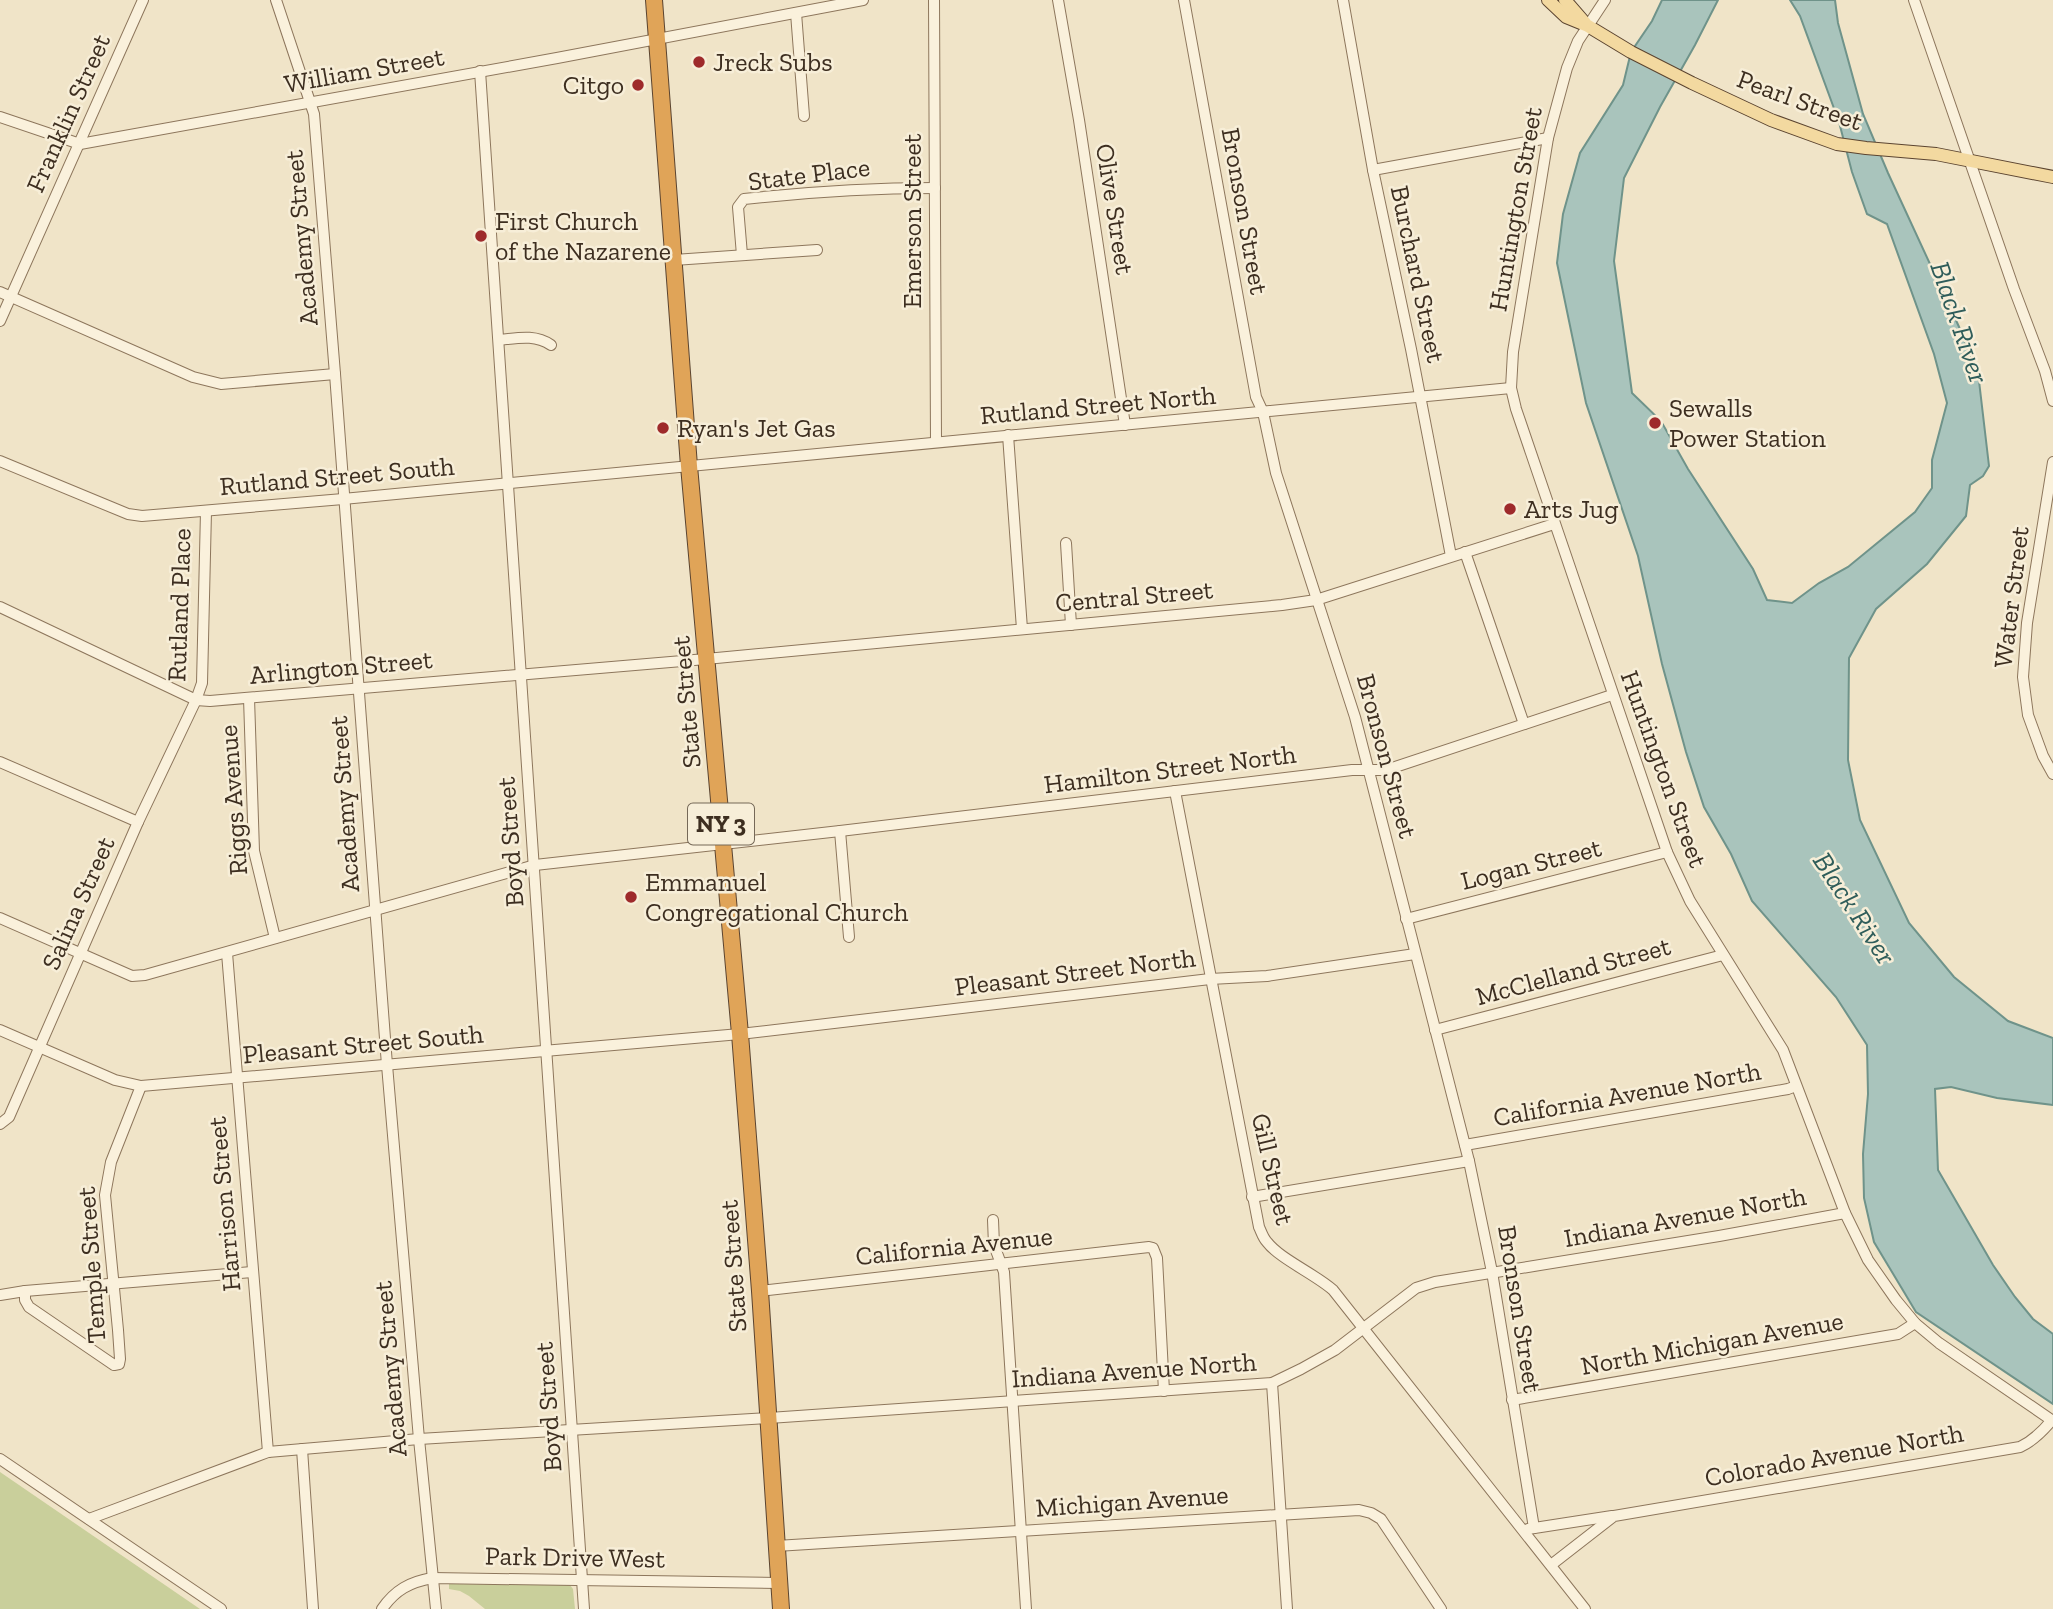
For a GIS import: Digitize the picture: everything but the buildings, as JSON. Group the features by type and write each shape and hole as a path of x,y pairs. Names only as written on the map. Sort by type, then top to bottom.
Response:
{"highway":[{"name":"State Street","path":"654,0 689,466 740,1034 769,1418 780,1609"}],"main road":[{"name":"Pearl Street","path":"1548,0 1566,17 1588,26 1692,83 1771,120 1837,144 1971,160 2053,177"},
{"path":"1565,0 1588,26"}],"street":[{"name":"Franklin Street","path":"0,321 5,295 80,144 143,0"},
{"name":"Academy Street","path":"276,0 311,103 315,128 387,1065 436,1609"},
{"name":"William Street","path":"80,144 863,0"},
{"name":"Emerson Street","path":"934,0 936,442"},
{"name":"Olive Street","path":"1058,0 1125,425"},
{"name":"Bronson Street","path":"1184,0 1256,397 1263,412 1276,473 1355,717 1469,1161 1492,1272 1534,1528"},
{"name":"Burchard Street","path":"1343,0 1373,170 1451,556"},
{"name":"Huntington Street","path":"1605,0 1578,41 1567,68 1548,138 1513,352 1511,388 1516,408 1667,852 1689,901 1783,1051 1844,1213 1868,1260 1916,1323 1939,1343 2052,1421"},
{"path":"1914,0 2045,371 2053,401"},
{"path":"796,13 804,116"},
{"name":"Boyd Street","path":"480,71 584,1609"},
{"path":"0,117 80,144"},
{"path":"1373,170 1548,138"},
{"name":"State Place","path":"742,254 738,206 744,199 820,191 935,188"},
{"path":"674,260 817,250"},
{"path":"5,295 193,377 221,384 335,374"},
{"path":"499,340 535,337 542,338 551,345"},
{"name":"Rutland Street North","path":"689,466 1511,388"},
{"path":"1008,435 1023,629"},
{"name":"Rutland Street South","path":"0,461 128,514 142,516 689,466"},
{"name":"Water Street","path":"2053,462 2027,623 2023,677 2028,715 2043,756 2053,774"},
{"name":"Rutland Place","path":"196,700 202,683 206,511"},
{"name":"Central Street","path":"706,659 1316,600 1554,524"},
{"path":"1066,543 1071,625"},
{"path":"1465,552 1524,724"},
{"name":"Arlington Street","path":"0,607 196,700 248,698 706,659"},
{"name":"Hamilton Street North","path":"0,918 132,976 153,974 535,865 1352,770 1386,770 1612,695"},
{"name":"Riggs Avenue","path":"248,698 254,850 275,938"},
{"name":"Salina Street","path":"1,1124 9,1117 138,822 196,700"},
{"path":"0,762 138,822"},
{"name":"Gill Street","path":"1175,791 1252,1197 1259,1227 1266,1242 1333,1290 1362,1330 1586,1609"},
{"path":"840,831 849,937"},
{"name":"Logan Street","path":"1406,919 1667,852"},
{"name":"Harrison Street","path":"227,953 268,1452"},
{"name":"Pleasant Street North","path":"740,1034 1210,979 1267,976 1415,954"},
{"name":"McClelland Street","path":"1435,1030 1723,955"},
{"name":"Pleasant Street South","path":"0,1030 115,1080 141,1086 740,1034"},
{"name":"Temple Street","path":"25,1291 25,1300 29,1307 114,1365 119,1364 105,1195 108,1172 141,1086"},
{"name":"California Avenue North","path":"1465,1145 1796,1086"},
{"name":"California Avenue North","path":"1252,1197 1469,1161"},
{"name":"Indiana Avenue North","path":"89,1519 268,1452 419,1439 1272,1383 1335,1350 1416,1288 1435,1282 1844,1213"},
{"path":"993,1220 994,1245 1004,1272 1026,1609"},
{"name":"California Avenue","path":"760,1291 1149,1247 1153,1248 1157,1258 1164,1391"},
{"path":"0,1295 252,1272"},
{"name":"North Michigan Avenue","path":"1512,1400 1898,1334 1916,1323"},
{"path":"1272,1383 1287,1609"},
{"name":"Colorado Avenue North","path":"1522,1530 2020,1447 2028,1444 2052,1421"},
{"path":"302,1449 313,1609"},
{"path":"0,1459 221,1609"},
{"name":"Michigan Avenue","path":"776,1546 1359,1510 1381,1519 1425,1589 1441,1609"},
{"name":"Colorado Avenue North","path":"1551,1565 1615,1516"},
{"name":"Park Drive West","path":"382,1609 389,1598 401,1588 432,1578 778,1583"}],"green space":[{"path":"0,1472 200,1609 0,1609"},
{"path":"449,1584 570,1585 573,1589 575,1609 485,1609 460,1591 449,1589"}],"water":[{"name":"Black River","path":"1662,0 1718,0 1624,178 1614,261 1632,393 1661,421 1688,469 1753,569 1767,600 1792,603 1819,583 1848,567 1915,512 1932,488 1932,460 1947,403 1934,354 1887,224 1867,214 1852,172 1839,122 1800,16 1790,0 1835,0 1838,23 1863,114 1960,329 1979,381 1989,466 1983,476 1970,485 1966,516 1927,564 1876,609 1849,658 1848,760 1860,820 1909,923 1954,977 2008,1021 2053,1038 2053,1105 1997,1098 1951,1087 1935,1089 1938,1170 1993,1265 2015,1297 2033,1319 2053,1334 2053,1404 1916,1312 1874,1242 1864,1198 1867,1045 1836,997 1752,901 1731,854 1704,807 1662,664 1638,556 1586,403 1557,263 1563,214 1580,153 1623,85 1631,52 1652,21"}],"place":[{"name":"Jreck Subs","path":"699,62"},
{"name":"Citgo","path":"638,85"},
{"name":"First Church of the Nazarene","path":"481,236"},
{"name":"Sewalls Power Station","path":"1655,423"},
{"name":"Ryan's Jet Gas","path":"663,428"},
{"name":"Arts Jug","path":"1510,509"},
{"name":"Emmanuel Congregational Church","path":"631,897"}]}
